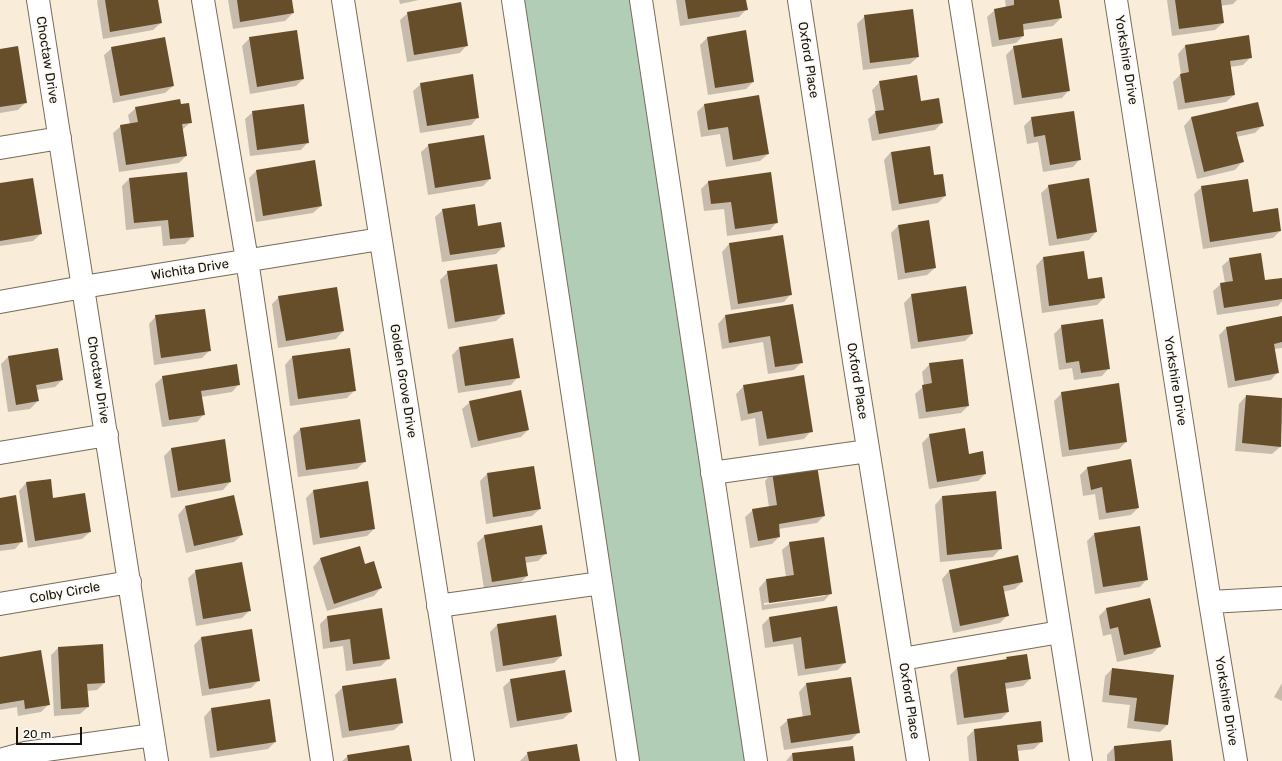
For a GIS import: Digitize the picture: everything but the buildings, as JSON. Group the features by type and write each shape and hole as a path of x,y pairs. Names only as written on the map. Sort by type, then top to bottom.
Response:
{"street":[{"name":"Choctaw Drive","path":"38,0 157,761"},
{"path":"203,0 247,260 322,761"},
{"name":"Golden Grove Drive","path":"343,0 463,761"},
{"path":"513,0 628,761"},
{"path":"641,0 756,761"},
{"name":"Oxford Place","path":"799,0 868,451 918,761"},
{"path":"960,0 1081,761"},
{"name":"Yorkshire Drive","path":"1116,0 1236,761"},
{"path":"0,148 60,138"},
{"name":"Wichita Drive","path":"0,302 83,287 380,239"},
{"path":"0,453 107,435"},
{"path":"712,473 868,451"},
{"name":"Colby Circle","path":"0,604 130,582"},
{"path":"438,606 601,583"},
{"path":"1210,602 1282,598"},
{"path":"902,659 1060,632"},
{"path":"0,760 25,754 153,735"}],"green space":[{"path":"513,0 641,0 756,761 628,761"}]}
